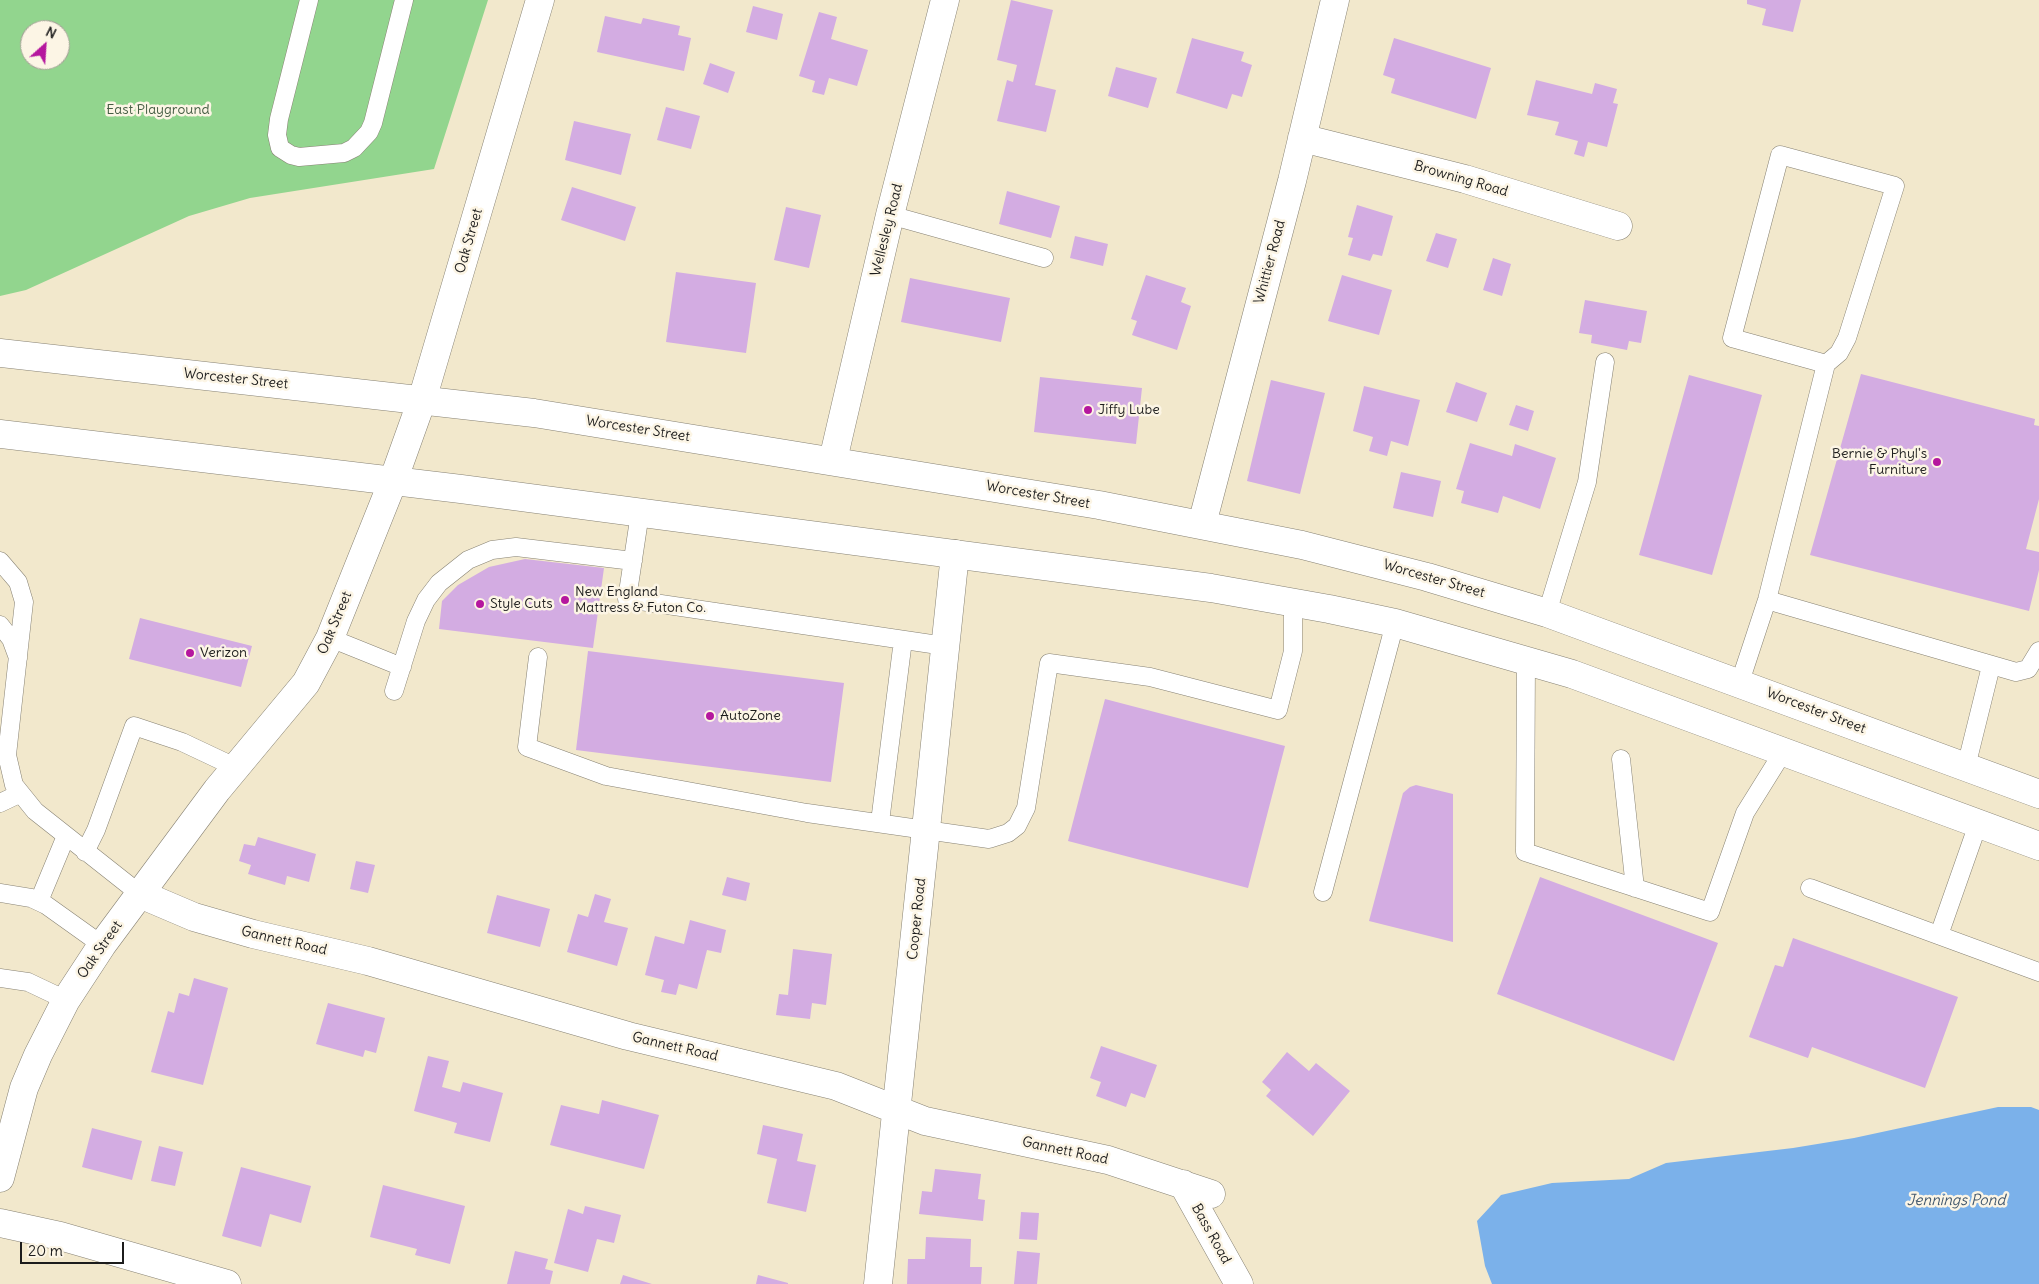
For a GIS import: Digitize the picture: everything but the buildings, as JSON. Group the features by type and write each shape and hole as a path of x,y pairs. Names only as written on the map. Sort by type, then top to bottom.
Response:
{"main road":[{"name":"Oak Street","path":"0,1178 12,1126 30,1072 66,1000 102,945 235,767 298,694 330,638 393,481 422,400 540,0"},
{"name":"Wellesley Road","path":"833,460 890,215 944,0"},
{"name":"Whittier Road","path":"1202,524 1302,138 1335,0"},
{"name":"Browning Road","path":"1302,138 1465,179 1618,226"},
{"name":"Worcester Street","path":"0,353 534,413 833,460 1202,524 1366,560 1547,613 1740,682 2039,794"},
{"path":"0,434 640,512 1211,588 1293,602 1395,623 1526,660 1632,695 2039,846"},
{"name":"Cooper Road","path":"878,1284 955,554"},
{"name":"Gannett Road","path":"140,894 194,916 245,932 368,962 628,1036 836,1086 941,1125 1108,1160 1211,1194"},
{"name":"Bass Road","path":"1184,1184 1239,1284"},
{"path":"0,1223 60,1236 227,1284"}],"lane":[{"path":"309,0 279,119 277,136 280,148 291,155 299,157 344,153 354,148 369,132 373,123 404,0"},
{"path":"1740,682 1767,600 1826,364 1839,353 1847,338 1895,186 1780,156 1732,338 1826,364"},
{"path":"890,215 1044,258"},
{"path":"1547,613 1587,482 1605,362"},
{"path":"640,512 627,600 945,646"},
{"path":"394,690 416,621 426,600 439,582 459,566 480,554 504,548 528,548 633,562"},
{"path":"0,560 18,582 24,602 12,710 4,744 8,765 19,794 35,811 140,894"},
{"path":"1767,600 2016,672 2028,669 2039,651"},
{"path":"538,657 527,747 606,776 807,813 989,839 1008,833 1017,826 1026,808 1049,662 1150,677 1278,710 1293,651 1293,602"},
{"path":"1322,892 1395,623"},
{"path":"0,625 11,639 18,658"},
{"path":"330,638 402,667"},
{"path":"880,822 903,640"},
{"path":"1526,660 1525,852 1710,912 1745,813 1784,752"},
{"path":"1966,767 1991,666"},
{"path":"0,688 12,710"},
{"path":"85,852 96,830 134,726 182,742 235,767"},
{"path":"1621,759 1635,888"},
{"path":"0,802 19,794"},
{"path":"1939,935 1978,824"},
{"path":"38,901 66,836"},
{"path":"1810,888 2039,972"},
{"path":"0,893 38,901 102,945"},
{"path":"0,978 28,982 66,1000"}],"green space":[{"name":"East Playground","path":"0,0 488,0 434,169 250,198 189,216 26,290 0,296"}],"water":[{"name":"Jennings Pond","path":"1998,1107 2031,1107 2039,1110 2039,1284 1492,1284 1485,1266 1477,1221 1501,1195 1552,1183 1629,1179 1666,1163 1793,1148 1854,1138"}],"place":[{"name":"Jiffy Lube","path":"1088,410"},
{"name":"Bernie & Phyl's Furniture","path":"1937,462"},
{"name":"New England Mattress & Futon Co.","path":"565,600"},
{"name":"Style Cuts","path":"480,604"},
{"name":"Verizon","path":"190,653"},
{"name":"AutoZone","path":"710,716"}]}
